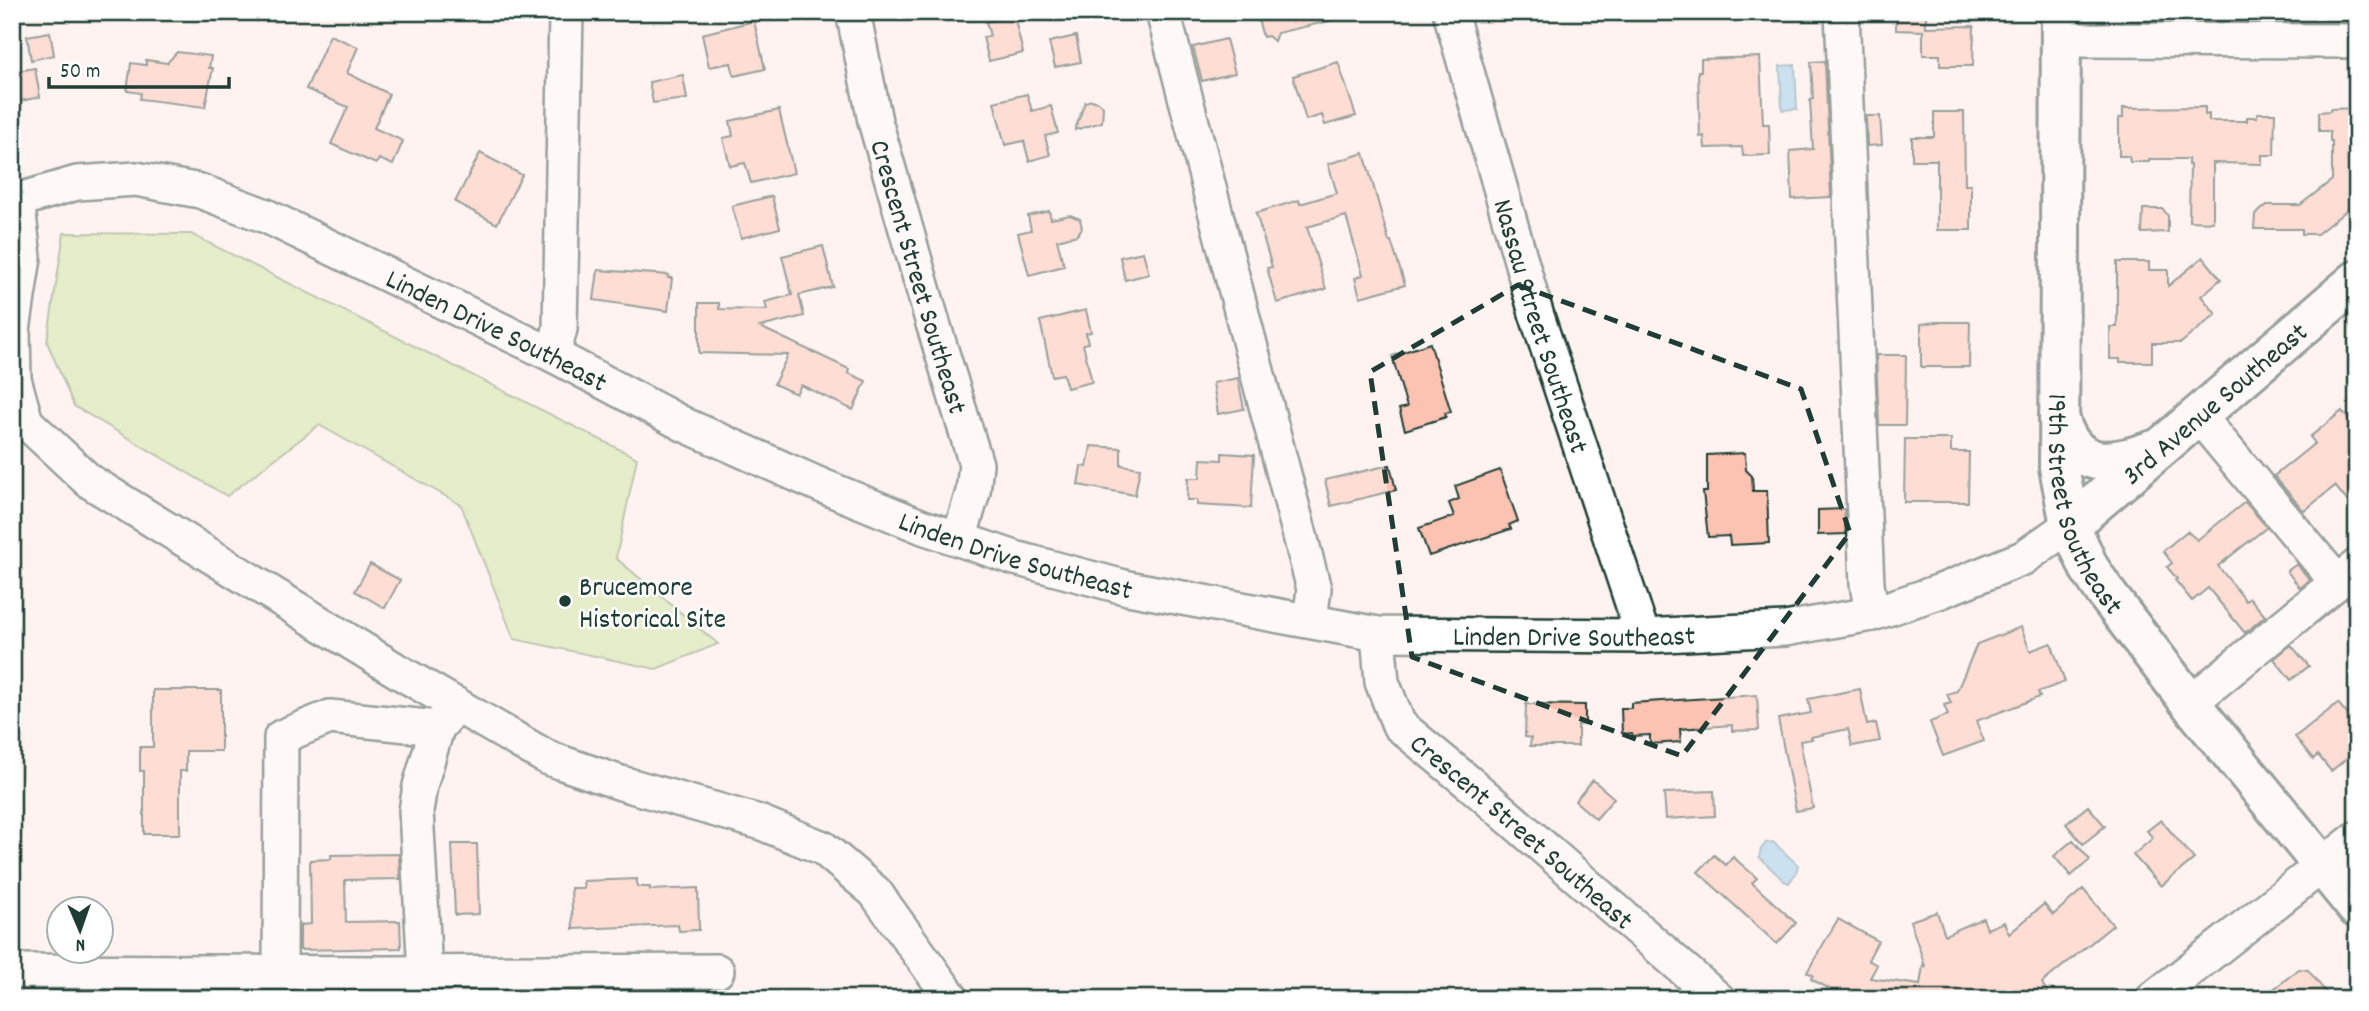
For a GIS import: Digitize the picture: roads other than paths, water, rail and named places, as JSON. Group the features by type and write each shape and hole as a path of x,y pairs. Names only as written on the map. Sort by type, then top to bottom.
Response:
{"main road":[{"name":"19th Street Southeast","path":"2061,26 2059,467 2070,525 2089,568 2108,596 2190,703 2357,908"},
{"name":"3rd Avenue Southeast","path":"2070,525 2357,281"},
{"path":"2059,417 2071,446 2090,460 2121,459 2162,446"}],"street":[{"path":"553,355 560,329 566,12"},
{"name":"Crescent Street Southeast","path":"853,12 875,121 976,464 973,492 959,539"},
{"path":"1163,12 1314,589 1310,620"},
{"name":"Nassau Street Southeast","path":"1451,12 1536,313 1643,636"},
{"path":"1842,12 1866,556 1872,614"},
{"path":"2061,26 2357,41"},
{"name":"Linden Drive Southeast","path":"15,201 77,183 136,179 200,191 267,216 553,355 685,425 820,485 959,539 1015,558 1128,588 1378,634 1643,636 1785,629 1872,614 1941,591 2023,558 2070,525"},
{"path":"15,201 24,257 13,330 14,379 26,422 89,481 447,717 548,758 621,783 759,822 823,848 875,892 952,999"},
{"path":"2190,703 2347,574 2198,415"},
{"name":"Crescent Street Southeast","path":"1378,634 1382,682 1399,725 1474,786 1718,999"},
{"path":"280,972 281,737 330,717 447,717"},
{"path":"425,973 416,811 420,786 447,717"},
{"path":"2153,999 2357,838"},
{"path":"12,971 716,971"}],"water":[{"path":"1795,65 1797,109 1782,110 1780,66"},
{"path":"1773,842 1798,865 1789,883 1759,857 1766,843"}],"place":[{"name":"Brucemore Historical Site","path":"565,601"}]}
